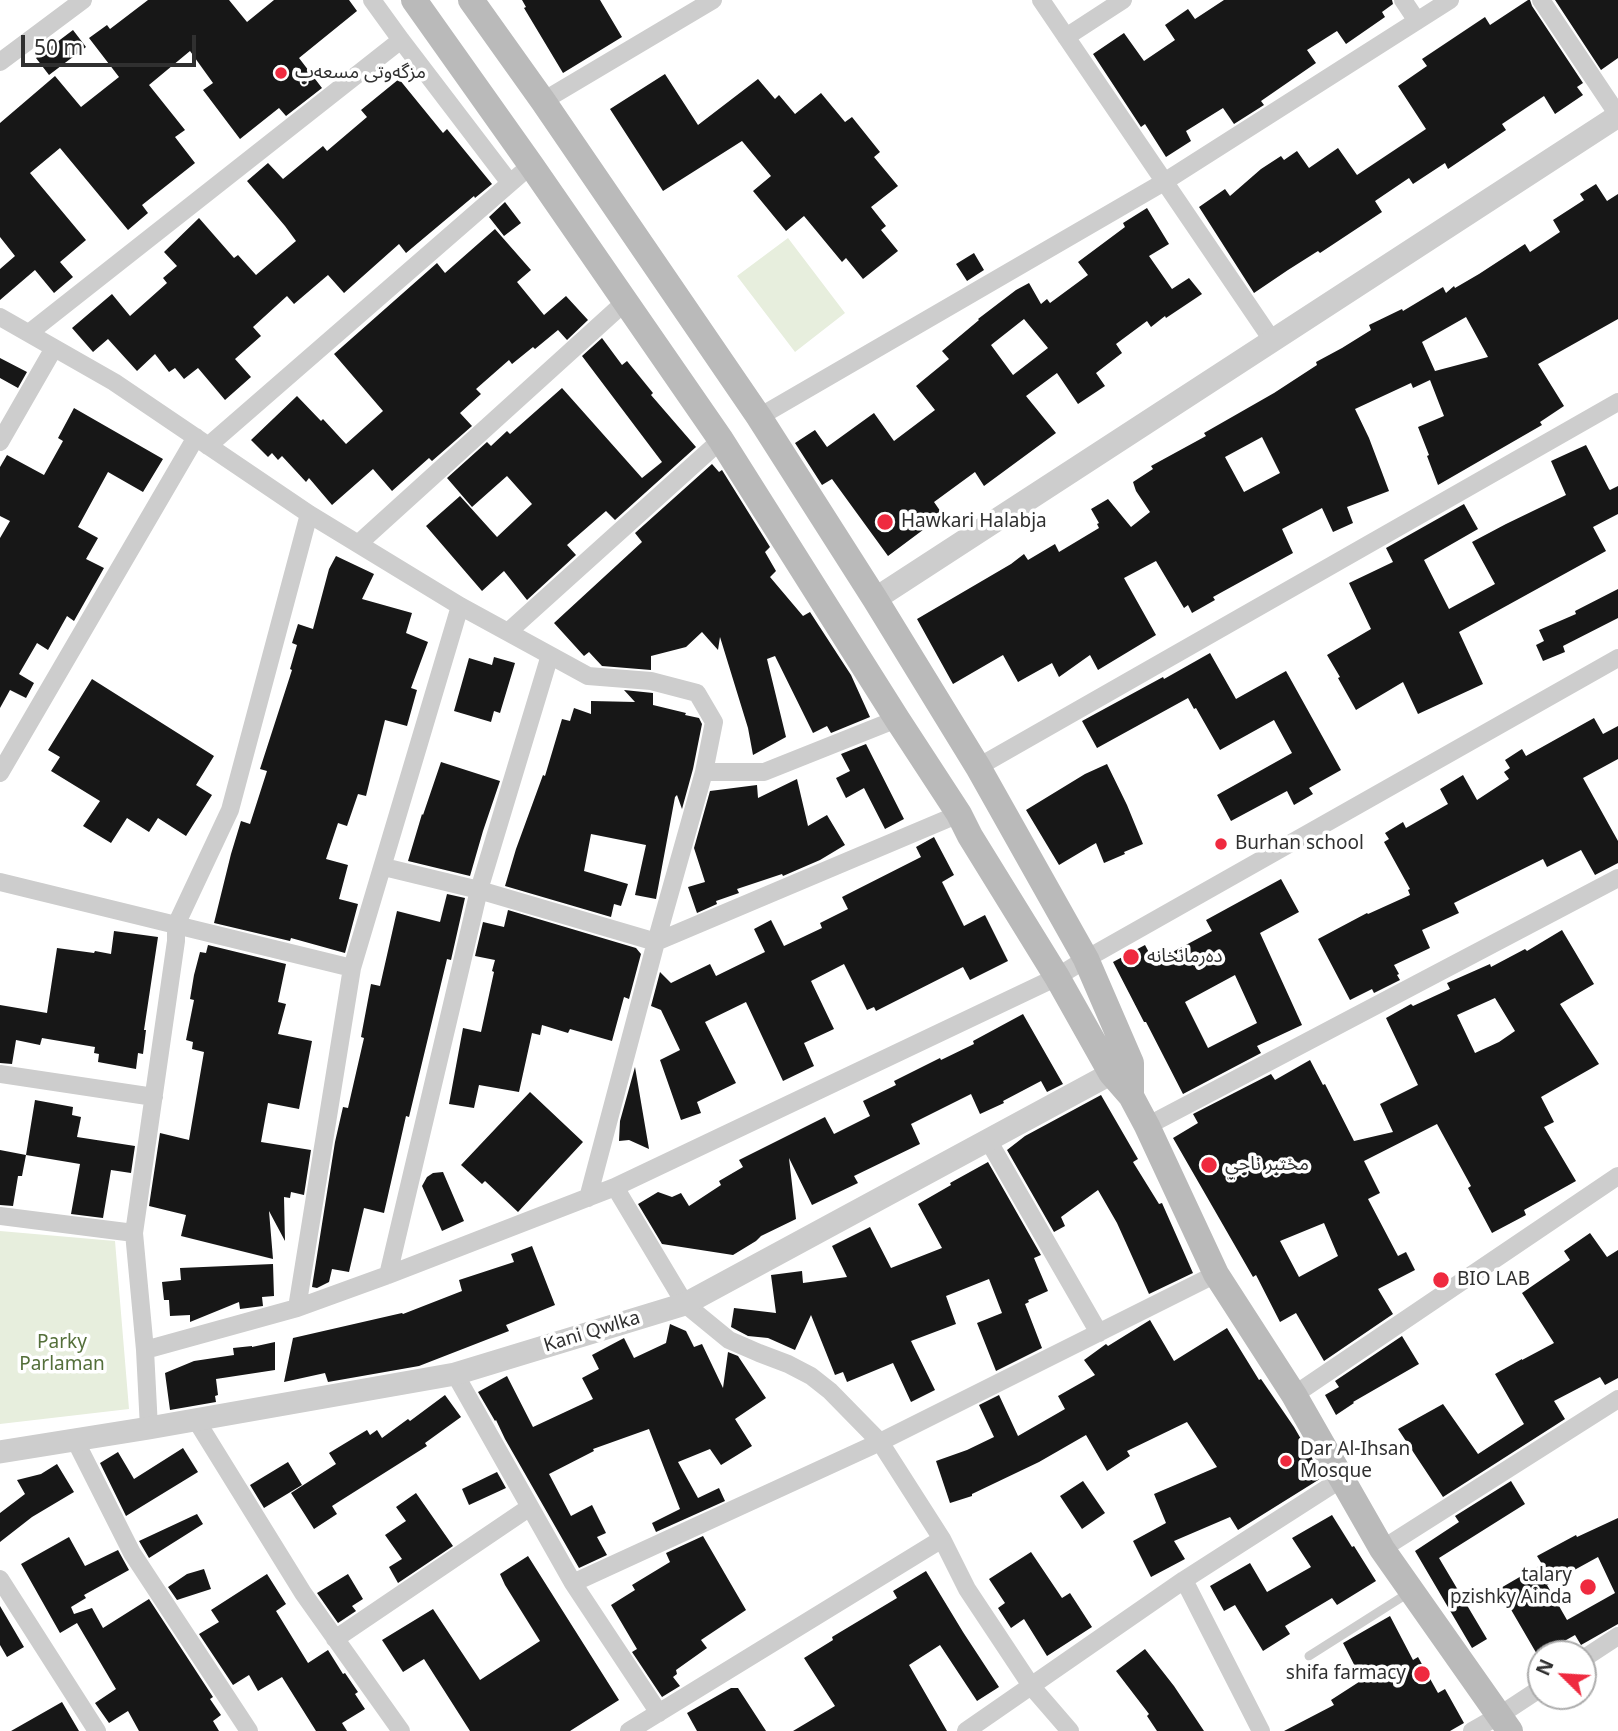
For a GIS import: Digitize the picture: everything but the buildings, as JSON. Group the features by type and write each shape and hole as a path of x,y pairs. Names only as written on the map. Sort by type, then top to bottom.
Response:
{"main road":[{"path":"414,0 720,440 959,814 1057,977 1121,1068"},
{"path":"471,0 759,417 978,767 1086,959 1131,1096 1216,1274 1294,1395 1382,1549 1505,1723"}],"street":[{"path":"0,62 83,0"},
{"path":"372,0 510,183"},
{"path":"543,101 713,0"},
{"path":"1041,0 1272,340"},
{"path":"1066,37 1123,0"},
{"path":"1403,0 1417,21"},
{"path":"759,417 1164,182 1450,0"},
{"path":"875,599 1618,116 1541,0"},
{"path":"29,333 401,40"},
{"path":"0,773 202,442 531,165"},
{"path":"358,544 625,302"},
{"path":"0,317 114,382 309,514 358,544 460,606 588,676 651,681 697,693 714,722 704,772 588,1198"},
{"path":"0,442 54,348"},
{"path":"978,767 1618,402"},
{"path":"508,632 720,440"},
{"path":"149,1428 134,1233 176,941 176,925 230,810 309,514"},
{"path":"297,1308 352,968 460,606"},
{"path":"388,1275 479,890 550,655"},
{"path":"145,1350 297,1308 615,1187 1057,977 1618,658"},
{"path":"704,772 764,772 897,719"},
{"path":"384,867 479,890 656,942 959,814"},
{"path":"1147,1126 1618,878"},
{"path":"0,882 352,968"},
{"name":"Kani Qwlka","path":"0,1452 455,1374 685,1304 1121,1068"},
{"path":"0,1074 154,1097"},
{"path":"988,1140 1099,1333"},
{"path":"1294,1395 1618,1177"},
{"path":"615,1187 685,1304 729,1340 811,1376 830,1391 880,1442 942,1539 967,1589 1032,1687 1070,1731"},
{"path":"0,1216 134,1233"},
{"path":"573,1583 880,1442 1216,1274"},
{"path":"455,1374 573,1583 659,1713"},
{"path":"1382,1549 1618,1399"},
{"path":"196,1420 303,1593 401,1731"},
{"path":"75,1440 132,1553 249,1731"},
{"path":"966,1731 1184,1580 1343,1478"},
{"path":"335,1639 530,1507"},
{"path":"629,1731 942,1539"},
{"path":"0,1579 97,1731"},
{"path":"1184,1580 1261,1731"},
{"path":"1597,1650 1618,1636"},
{"path":"1472,1731 1505,1723 1527,1702"}],"lane":[{"path":"1310,1656 1412,1591"}],"green space":[{"path":"788,238 845,313 795,352 737,276"},
{"name":"Parky Parlaman","path":"0,1231 115,1241 129,1409 0,1424"}],"place":[{"name":"مزگەوتی مسعەب","path":"281,73"},
{"name":"Hawkari Halabja","path":"885,522"},
{"name":"Burhan school","path":"1221,844"},
{"name":"دەرمانخانە","path":"1131,957"},
{"name":"مختبر ناجي","path":"1209,1165"},
{"name":"BIO LAB","path":"1441,1280"},
{"name":"Dar Al-Ihsan Mosque","path":"1286,1461"},
{"name":"talary pzishky Ainda","path":"1588,1587"},
{"name":"shifa farmacy","path":"1422,1674"}]}
